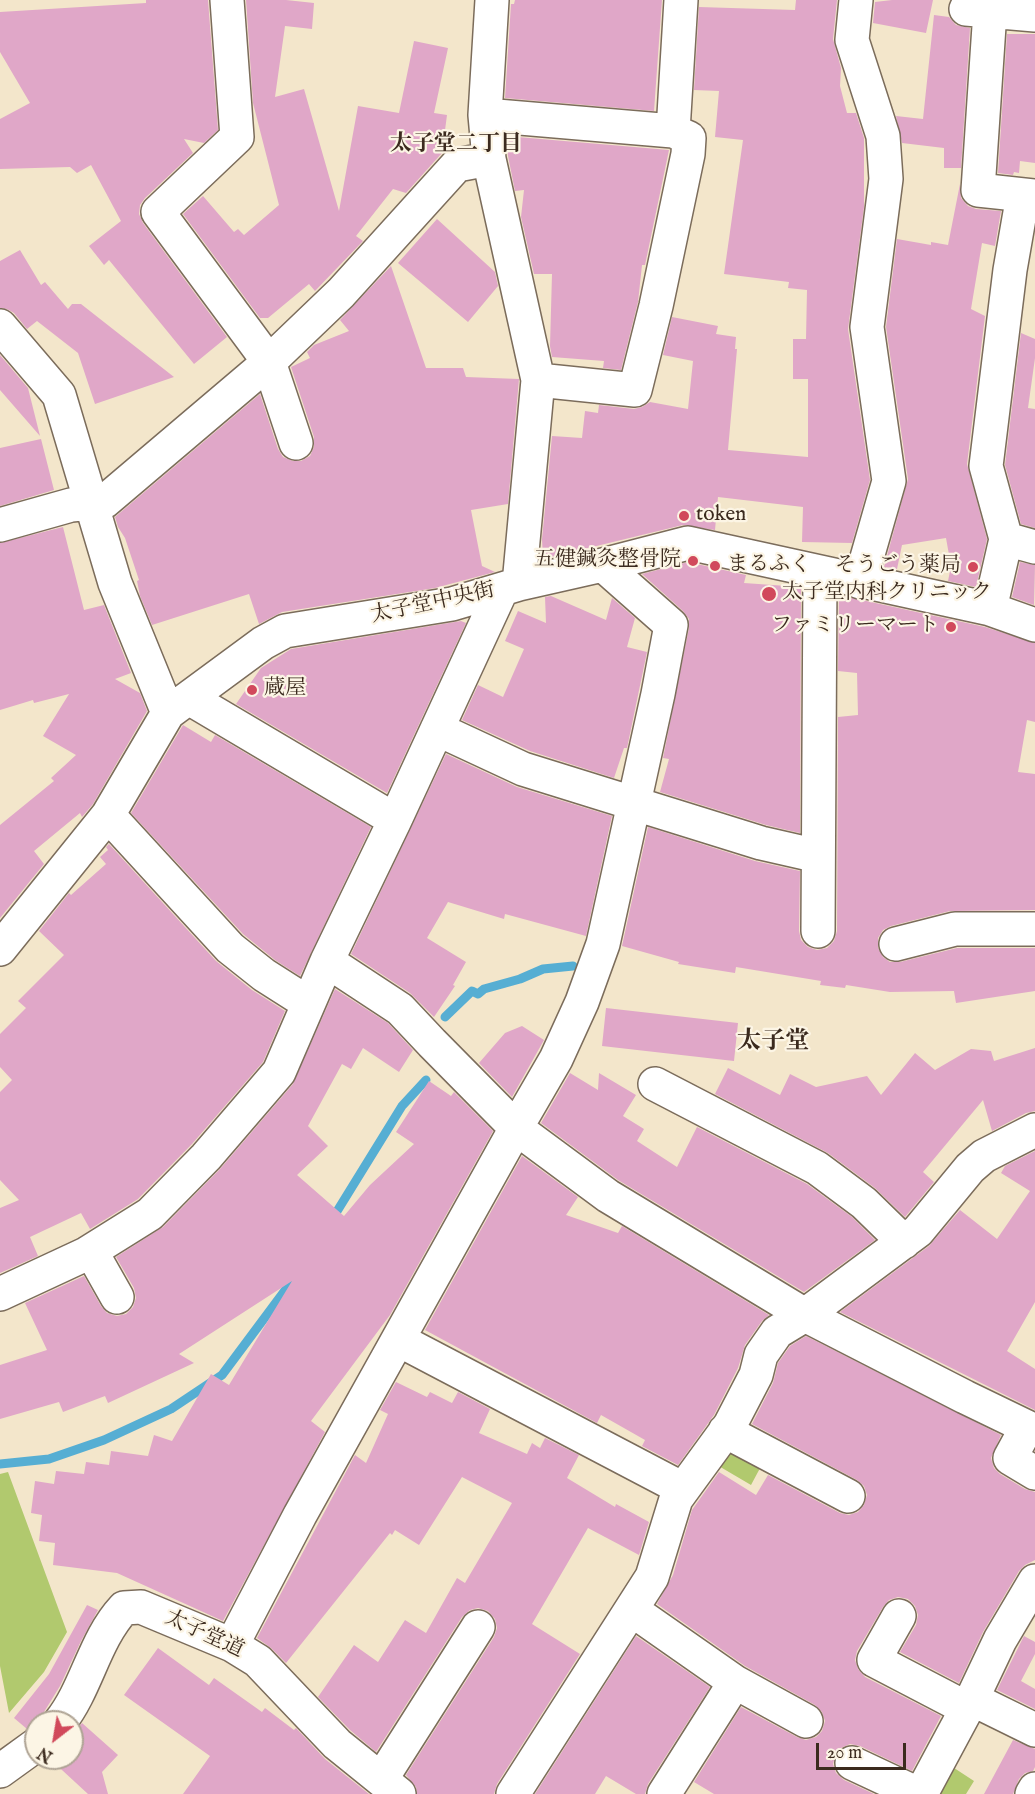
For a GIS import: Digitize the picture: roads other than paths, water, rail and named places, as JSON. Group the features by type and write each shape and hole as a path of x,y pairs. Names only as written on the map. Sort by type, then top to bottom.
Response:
{"street":[{"path":"227,0 237,137 158,212 269,362 296,443"},
{"path":"0,1294 91,1251 150,1214 206,1157 279,1072 327,962 437,729 510,587 538,380 489,159 485,115 492,0"},
{"path":"673,131 681,0"},
{"path":"856,0 852,40 883,136 886,178 867,327 889,481 860,582"},
{"path":"990,609 1021,543 986,466 1010,270 1029,196 978,190 978,10 1035,15"},
{"path":"485,115 673,131 689,138 688,154 656,306 635,390 538,380"},
{"path":"0,525 71,505 91,505 104,502 269,362 341,293 457,165 489,159"},
{"path":"0,326 59,395 115,583 179,705 395,820"},
{"name":"太子堂中央街","path":"0,949 108,815 179,705 263,643 285,631 452,604 510,587 603,566 688,543 990,609 1035,626"},
{"path":"232,1645 300,1515 556,1059 592,978 603,944 634,804 658,694 670,625 603,566"},
{"path":"818,931 820,573"},
{"path":"437,729 524,769 761,843 818,856"},
{"path":"108,815 230,948 264,975 309,1003"},
{"path":"896,944 955,929 1035,928"},
{"path":"327,962 400,1008 516,1128 609,1196 805,1316 1027,1427 1010,1458 1035,1473"},
{"path":"655,1084 817,1168 864,1203 904,1242"},
{"path":"513,1794 652,1577 676,1499 725,1431 756,1375 761,1355 777,1332 805,1316 918,1232 970,1168 984,1156 1035,1130"},
{"path":"91,1251 117,1297"},
{"path":"399,1340 683,1489"},
{"path":"725,1431 848,1496"},
{"path":"852,1762 919,1794 969,1703 1000,1640 1035,1581"},
{"name":"太子堂道","path":"68,1710 79,1693 112,1620 124,1608 141,1607 232,1645 258,1661 338,1744 390,1786"},
{"path":"632,1610 735,1682 806,1721"},
{"path":"899,1616 874,1660 1035,1730"},
{"path":"390,1786 478,1627"},
{"path":"664,1794 735,1682"},
{"path":"0,1772 24,1754"},
{"path":"1032,1794 1035,1789"}],"waterway":[{"path":"445,1017 472,991 478,994 484,989 520,979 543,969 573,966"},
{"path":"331,1221 402,1106 426,1080"},
{"path":"0,1464 49,1459 104,1440 171,1409 222,1375 298,1273"}],"place":[{"name":"token","path":"684,516"},
{"name":"五健鍼灸整骨院","path":"693,561"},
{"name":"まるふく","path":"715,566"},
{"name":"そうごう薬局","path":"973,567"},
{"name":"太子堂内科クリニック","path":"769,594"},
{"name":"ファミリーマート","path":"951,627"},
{"name":"蔵屋","path":"252,690"}],"district":[{"name":"太子堂二丁目","path":"456,145"},
{"name":"太子堂","path":"773,1043"}]}
